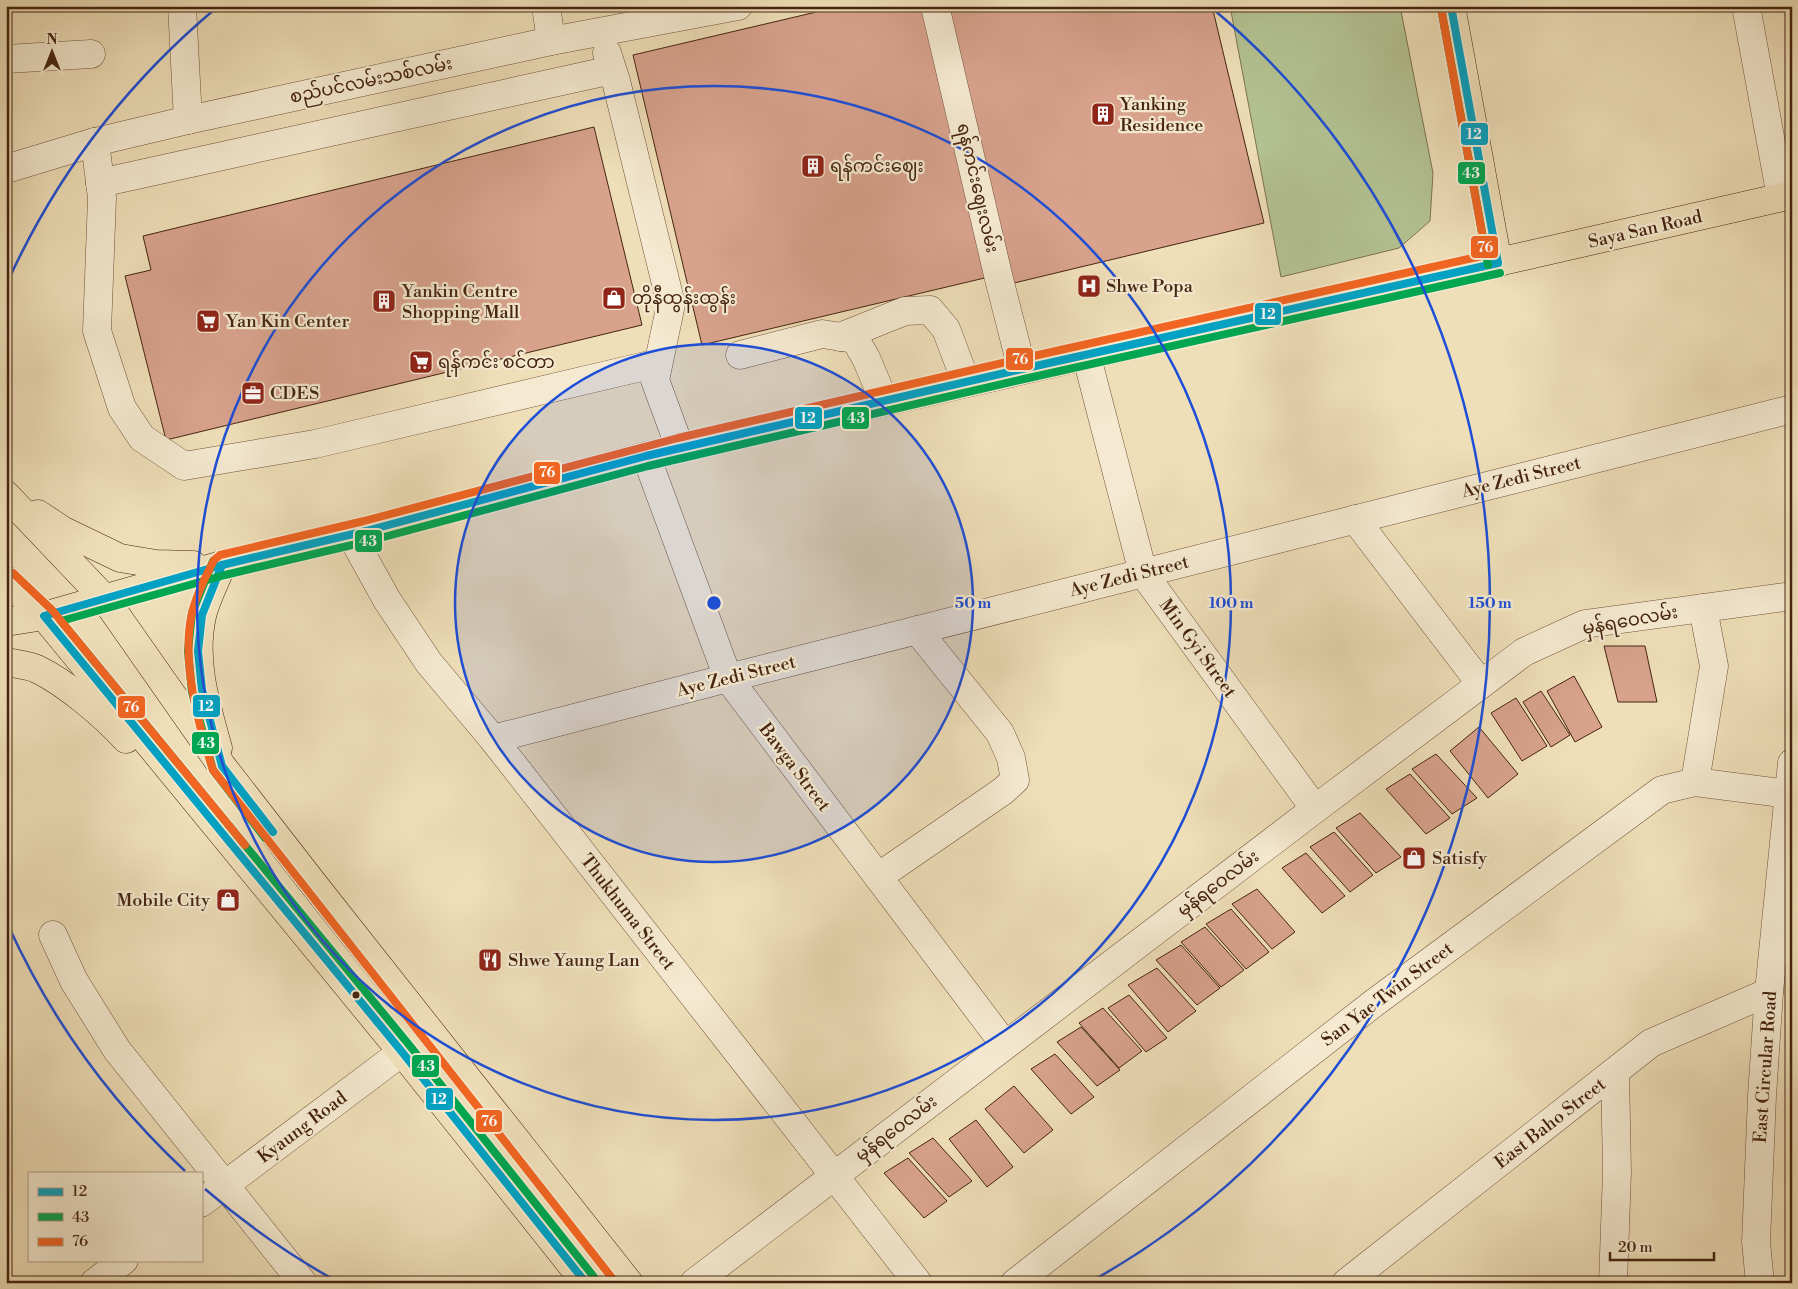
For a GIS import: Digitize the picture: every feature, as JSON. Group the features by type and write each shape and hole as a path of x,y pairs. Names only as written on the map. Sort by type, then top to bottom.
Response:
{"main road":[{"path":"1451,6 1498,263"},
{"name":"Saya San Road","path":"222,566 646,456 1086,354 1498,263 1786,196"},
{"path":"6,490 62,530 120,558 156,564 222,566"},
{"path":"6,495 105,599 222,766 629,1283"},
{"path":"6,622 44,616 222,566"},
{"path":"222,566 202,615 198,651 202,690 222,766"},
{"path":"6,580 44,616 402,1052 586,1283"},
{"path":"6,662 36,668 74,692 114,726 146,761 191,796"}],"street":[{"path":"182,6 188,120"},
{"path":"546,6 551,41"},
{"name":"စည်ပင်လမ်းသစ်လမ်း","path":"6,169 95,142 188,120 599,31 738,6"},
{"name":"ရန်ကင်းဈေးလမ်း","path":"935,6 1022,369"},
{"path":"1746,6 1786,196"},
{"path":"599,31 612,70 671,304 656,380 680,448"},
{"path":"6,60 91,54"},
{"path":"100,183 612,70"},
{"path":"95,142 102,198 97,331 122,408 142,438 184,466 315,444 658,364"},
{"path":"840,337 904,311 930,310 946,329 966,382"},
{"path":"740,356 822,334 855,339 866,358 884,401"},
{"name":"Min Gyi Street","path":"1086,354 1143,573 1315,809"},
{"name":"Aye Zedi Street","path":"493,739 1792,409"},
{"name":"Bawga Street","path":"646,456 728,678 1005,1045"},
{"path":"1355,519 1481,684"},
{"name":"Thukhuma Street","path":"351,534 386,600 429,663 493,739 918,1283"},
{"name":"မှန်ရဝေလမ်း","path":"694,1283 1315,809 1524,652 1585,624 1792,596"},
{"path":"1695,782 1714,666 1702,608"},
{"path":"878,877 997,796 1015,780 1011,758 1000,732 917,630"},
{"name":"East Circular Road","path":"1760,1283 1756,1242 1762,1096 1769,992 1792,763"},
{"name":"San Yae Twin Street","path":"1015,1283 1374,1003 1662,790 1695,782 1788,794"},
{"path":"53,935 74,981 117,1050 303,1283"},
{"name":"East Baho Street","path":"1346,1283 1651,1043 1769,992"},
{"name":"Kyaung Road","path":"202,1202 402,1052"},
{"path":"1613,1283 1617,1172 1616,1072"},
{"path":"94,1283 121,1262"}],"green space":[{"path":"1230,6 1400,6 1433,173 1430,221 1399,248 1281,277"}],"building":[{"name":"ရန်ကင်းဈေး","path":"842,6 929,6 993,276 702,345 633,55"},
{"name":"Yanking Residence","path":"942,6 1212,6 1264,223 1010,284"},
{"name":"Yankin Centre Shopping Mall","path":"594,127 642,325 166,440 125,276 151,270 143,236"},
{"path":"1604,646 1645,646 1657,702 1618,702"},
{"path":"1574,676 1602,727 1575,742 1547,691"},
{"path":"1541,691 1570,735 1551,747 1523,702"},
{"path":"1516,698 1547,746 1522,761 1491,713"},
{"path":"1479,727 1518,774 1488,798 1450,751"},
{"path":"1436,754 1477,798 1452,814 1412,769"},
{"path":"1410,774 1450,818 1426,834 1386,789"},
{"path":"1360,813 1401,857 1376,873 1336,828"},
{"path":"1334,832 1373,875 1350,892 1310,847"},
{"path":"1306,853 1345,896 1322,913 1282,868"},
{"path":"1257,889 1295,932 1272,949 1232,904"},
{"path":"1231,909 1269,952 1246,969 1206,924"},
{"path":"1205,927 1244,970 1221,987 1181,942"},
{"path":"1181,945 1220,988 1197,1005 1156,960"},
{"path":"1157,968 1196,1011 1168,1032 1128,985"},
{"path":"1129,995 1167,1038 1146,1052 1108,1008"},
{"path":"1103,1008 1142,1051 1119,1068 1079,1023"},
{"path":"1081,1027 1120,1070 1097,1086 1057,1042"},
{"path":"1055,1054 1094,1097 1071,1114 1031,1069"},
{"path":"1014,1086 1053,1130 1024,1153 985,1109"},
{"path":"976,1120 1013,1167 987,1187 949,1139"},
{"path":"933,1138 972,1181 949,1197 909,1153"},
{"path":"908,1158 947,1201 924,1218 884,1173"}],"transit line":[{"name":"12","path":"1451,6 1498,263"},
{"name":"43","path":"1441,8 1488,265"},
{"name":"76","path":"616,1283 213,770 193,693 190,672 189,632 194,606 214,560 220,555 364,521 678,438 1020,359 1486,255 1441,8"},
{"name":"12","path":"586,1283 402,1052 44,616 222,565 366,531 646,456 1022,369 1498,263"},
{"name":"43","path":"594,1277 410,1046 61,621 225,575 369,541 648,466 1024,379 1500,273"},
{"name":"43","path":"213,561 192,613 188,651 192,692 213,770 265,838"},
{"name":"12","path":"222,565 202,615 198,651 202,690 222,766 273,832"},
{"name":"76","path":"13,573 52,610 245,845"}],"place":[{"name":"Yanking Residence","path":"1103,114"},
{"name":"ရန်ကင်းဈေး","path":"813,166"},
{"name":"Shwe Popa","path":"1089,286"},
{"name":"တိုနီထွန်းထွန်း","path":"614,298"},
{"name":"Yankin Centre Shopping Mall","path":"384,301"},
{"name":"Yan Kin Center","path":"208,321"},
{"name":"ရန်ကင်း စင်တာ","path":"421,362"},
{"name":"CDES","path":"253,393"},
{"name":"Satisfy","path":"1414,858"},
{"name":"Mobile City","path":"228,900"},
{"name":"Shwe Yaung Lan","path":"490,960"}]}
